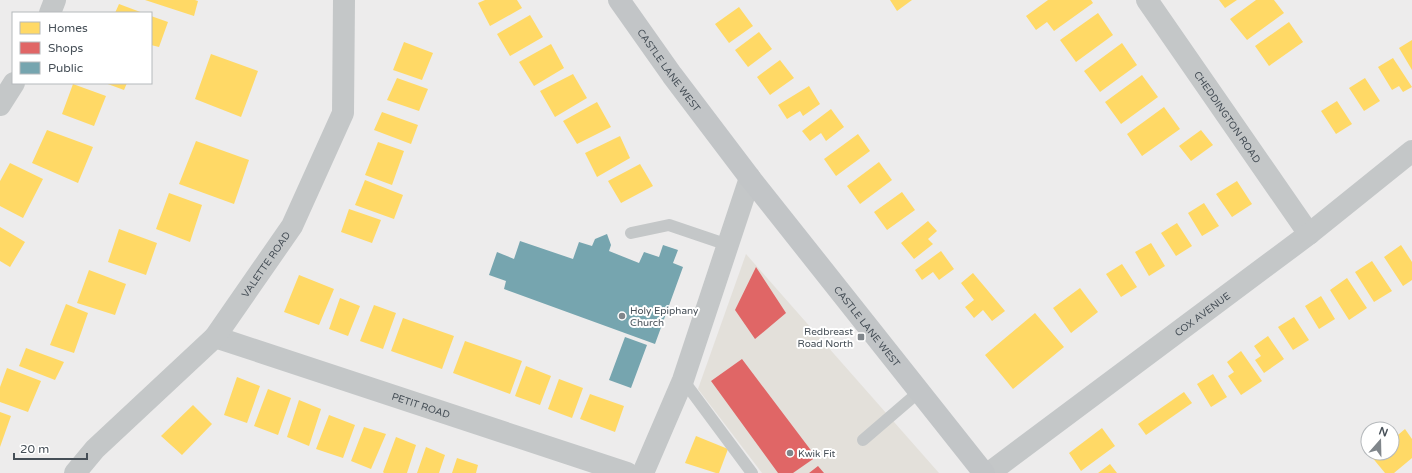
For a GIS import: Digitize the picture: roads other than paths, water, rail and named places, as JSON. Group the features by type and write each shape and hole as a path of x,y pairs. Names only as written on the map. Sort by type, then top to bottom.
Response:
{"main road":[{"name":"CASTLE LANE WEST","path":"619,0 672,75 750,178 984,473"},
{"name":"CASTLE LANE WEST","path":"634,0 701,99 750,178"}],"street":[{"path":"50,12 56,0"},
{"name":"VALETTE ROAD","path":"75,473 95,449 215,337 292,226 343,113 344,0"},
{"name":"CHEDDINGTON ROAD","path":"1147,0 1309,234"},
{"path":"0,105 13,84"},
{"name":"COX AVENUE","path":"989,473 1309,234 1412,151"},
{"path":"643,473 683,380 750,178"},
{"name":"PETIT ROAD","path":"215,337 626,473"}],"lane":[{"path":"631,233 669,225 728,245"},
{"path":"683,380 752,473"},
{"path":"863,440 920,392"}],"place":[{"name":"Holy Epiphany Church","path":"622,316"},
{"name":"Redbreast Road North","path":"861,337"},
{"name":"Kwik Fit","path":"790,453"}]}
